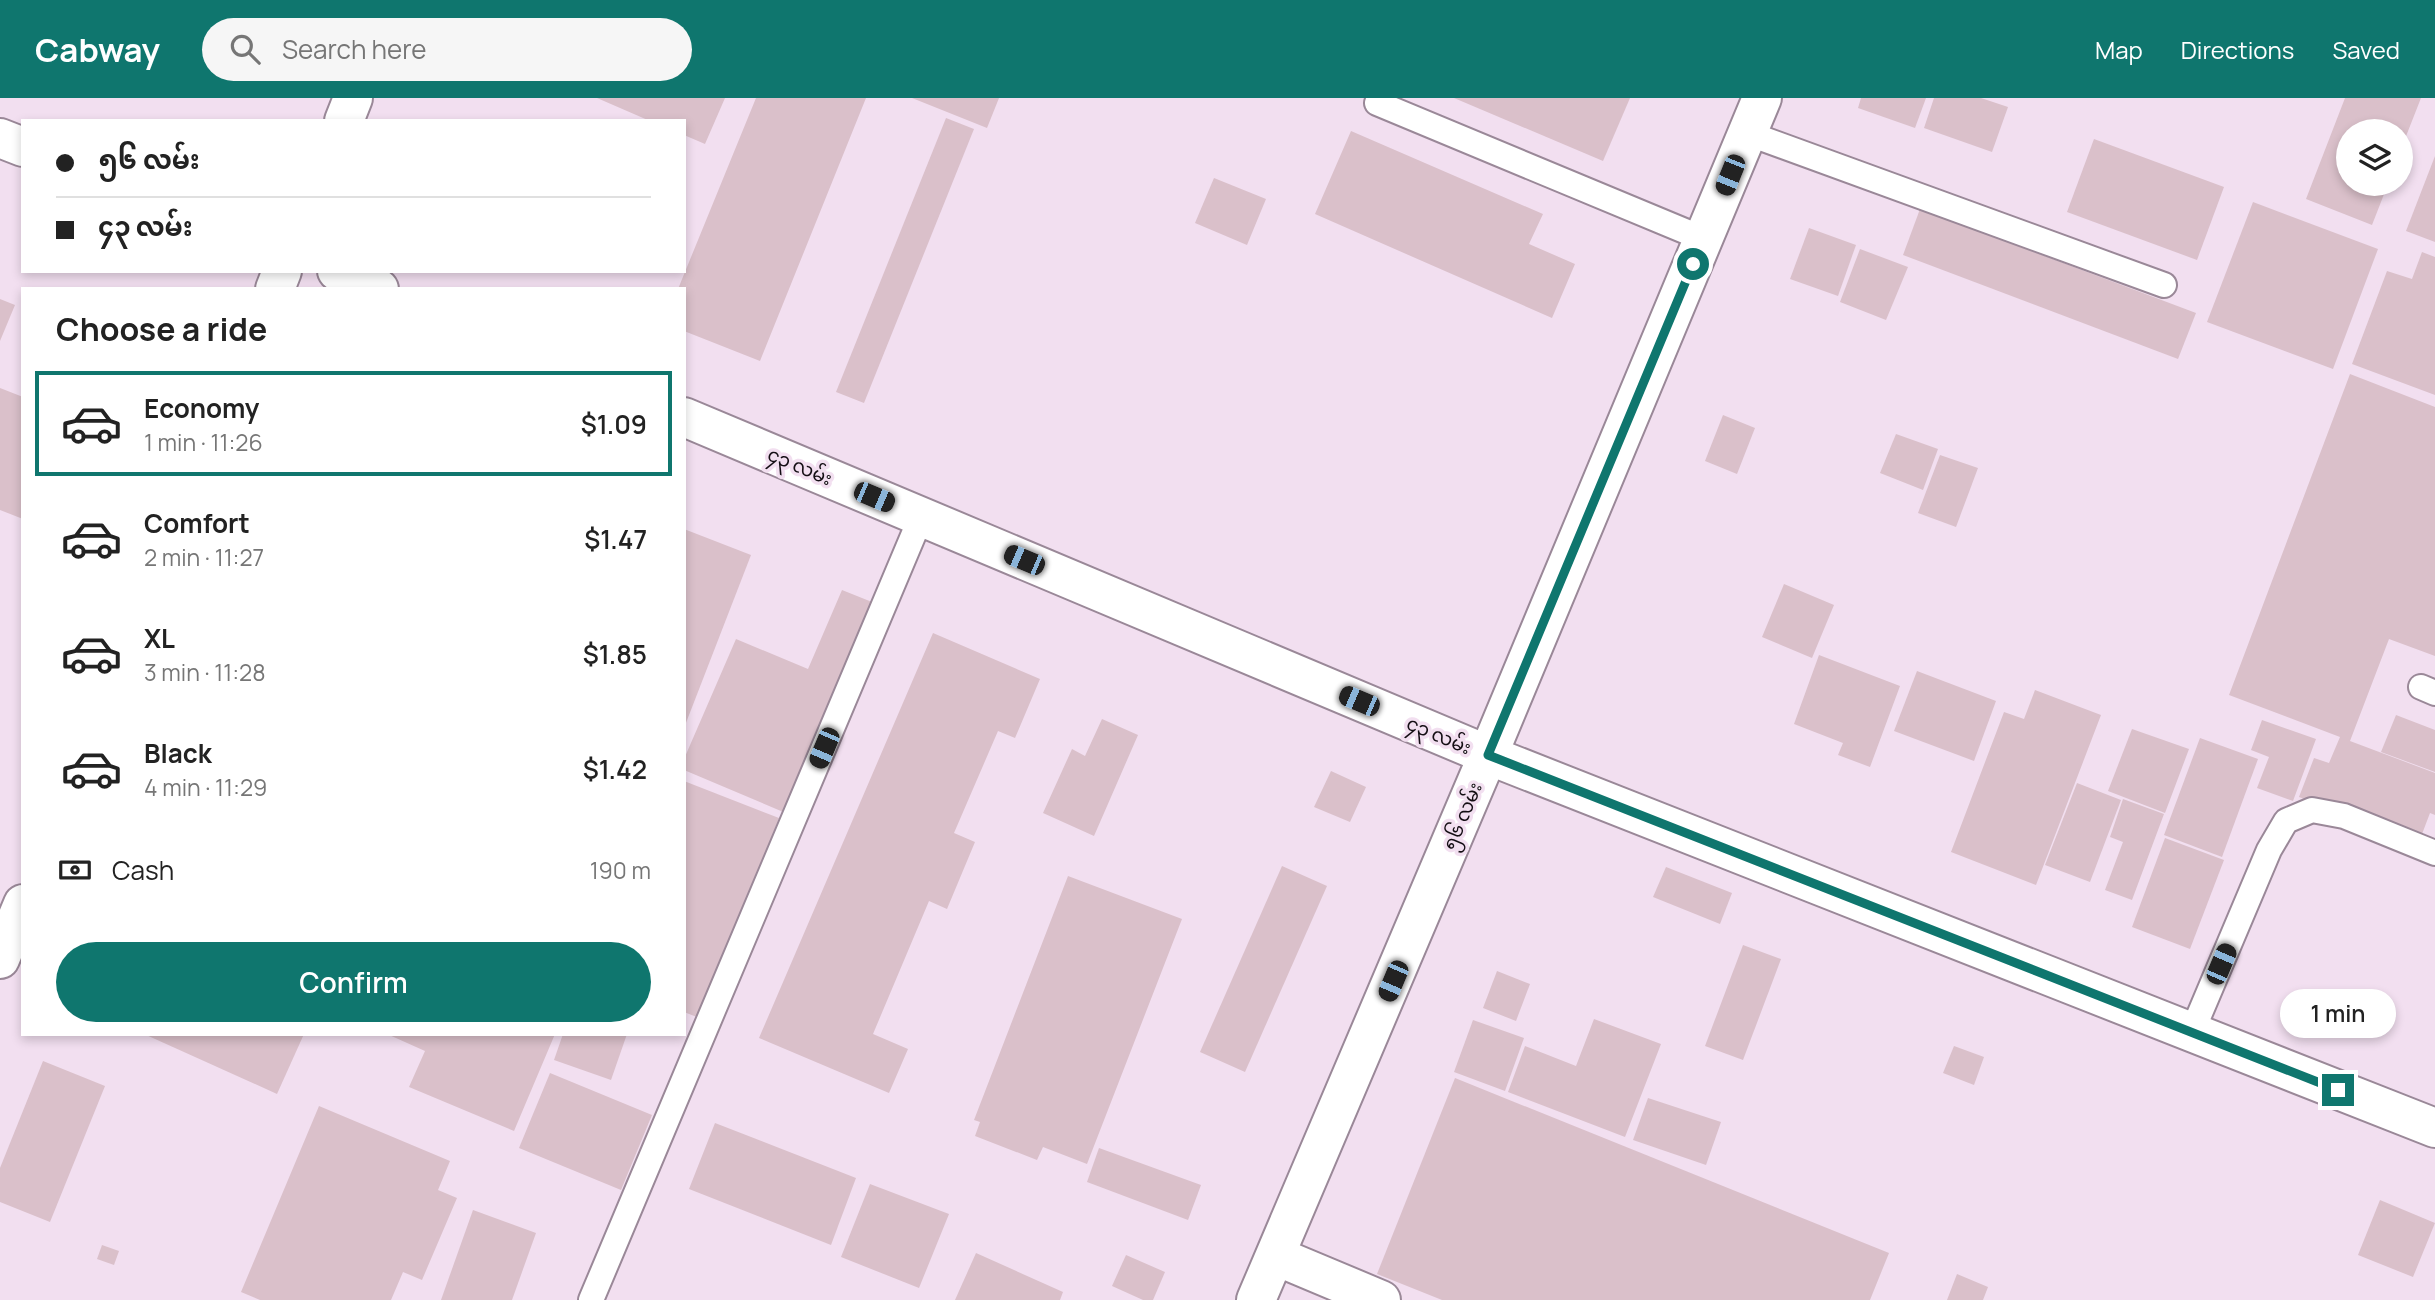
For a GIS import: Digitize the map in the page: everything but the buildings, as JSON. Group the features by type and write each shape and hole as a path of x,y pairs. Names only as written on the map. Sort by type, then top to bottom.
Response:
{"street":[{"path":"345,119 353,98"},
{"name":"၅၆ လမ်း","path":"1256,1300 1488,755 1762,98"},
{"path":"0,138 21,146"},
{"path":"342,273 374,287"},
{"name":"၄၃ လမ်း","path":"686,418 1488,755 2435,1128"},
{"path":"0,959 21,909"},
{"path":"1276,1256 1381,1300"}],"lane":[{"path":"1377,103 1704,239"},
{"path":"1747,133 2164,285"},
{"path":"591,1300 921,517"},
{"path":"2192,1032 2269,850 2286,821 2312,810 2344,816 2435,853"}],"route":[{"path":"1693,264 1488,755 2338,1090"}]}
